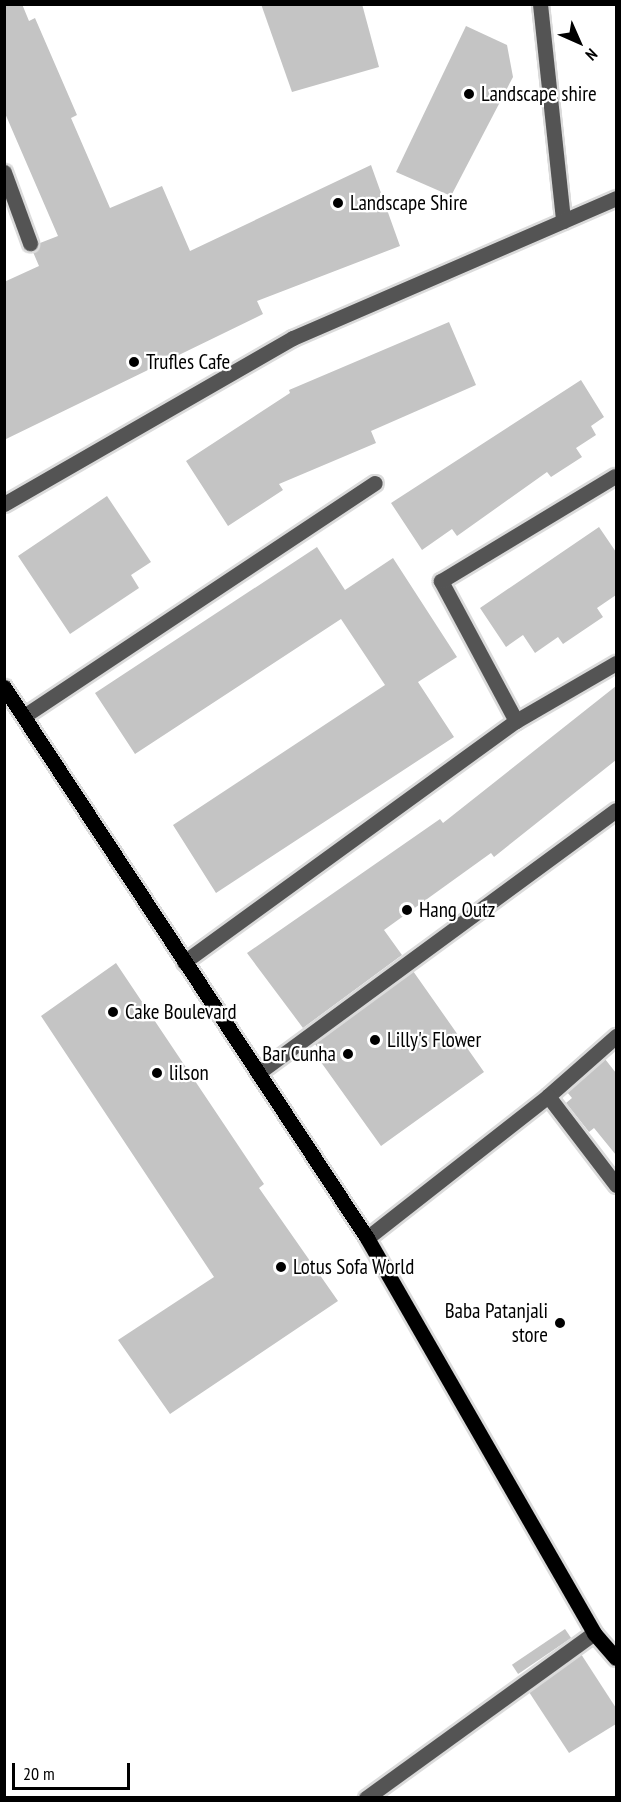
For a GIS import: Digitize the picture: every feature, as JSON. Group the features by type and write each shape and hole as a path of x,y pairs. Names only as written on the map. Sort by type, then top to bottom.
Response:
{"main road":[{"path":"4,687 367,1238 594,1633 616,1658"}],"street":[{"path":"540,4 563,221"},
{"path":"4,172 30,243"},
{"path":"4,504 293,338 616,198"},
{"path":"516,721 441,581 615,476"},
{"path":"24,716 375,483"},
{"path":"184,962 516,721 616,663"},
{"path":"258,1073 616,810"},
{"path":"367,1238 548,1096 616,1036"},
{"path":"548,1096 616,1185"},
{"path":"366,1797 594,1633"}],"building":[{"path":"4,4 22,4 29,21 35,18 77,115 71,118 110,208 162,186 190,251 371,165 400,246 257,301 263,314 4,440 4,282 39,266 33,252 40,243 58,236 4,111"},
{"path":"261,4 362,4 379,67 292,92"},
{"name":"Landscape shire","path":"466,26 507,45 513,77 451,196 396,172"},
{"path":"449,322 476,385 371,431 376,443 279,484 283,490 228,526 186,461 290,393 289,390"},
{"path":"581,380 604,417 591,426 596,435 576,448 582,457 551,477 547,472 457,536 452,529 422,550 391,503"},
{"path":"107,496 151,562 131,575 139,588 70,634 18,556"},
{"path":"599,527 616,552 616,595 597,608 603,617 563,644 558,637 535,653 523,635 506,647 480,608"},
{"path":"317,547 345,590 393,558 457,657 418,682 454,737 216,893 173,825 385,685 341,619 135,754 95,693"},
{"path":"616,686 616,760 494,857 491,853 384,930 402,955 303,1028 247,953 440,819 443,823"},
{"path":"116,963 264,1184 259,1188 338,1301 170,1414 118,1340 214,1277 41,1016"},
{"path":"413,971 484,1072 381,1146 313,1051 318,1048 315,1044"},
{"path":"605,1059 616,1073 616,1155 594,1128 589,1132 566,1103 572,1098 567,1092"},
{"path":"565,1629 571,1638 518,1674 512,1665"},
{"path":"581,1654 616,1708 616,1724 569,1753 529,1692"}],"place":[{"name":"Landscape shire","path":"469,94"},
{"name":"Landscape Shire","path":"338,203"},
{"name":"Trufles Cafe","path":"134,362"},
{"name":"Hang Outz","path":"407,910"},
{"name":"Cake Boulevard","path":"113,1012"},
{"name":"Lilly's Flower","path":"375,1040"},
{"name":"Bar Cunha","path":"348,1054"},
{"name":"lilson","path":"157,1073"},
{"name":"Lotus Sofa World","path":"281,1267"},
{"name":"Baba Patanjali store","path":"560,1323"}]}
